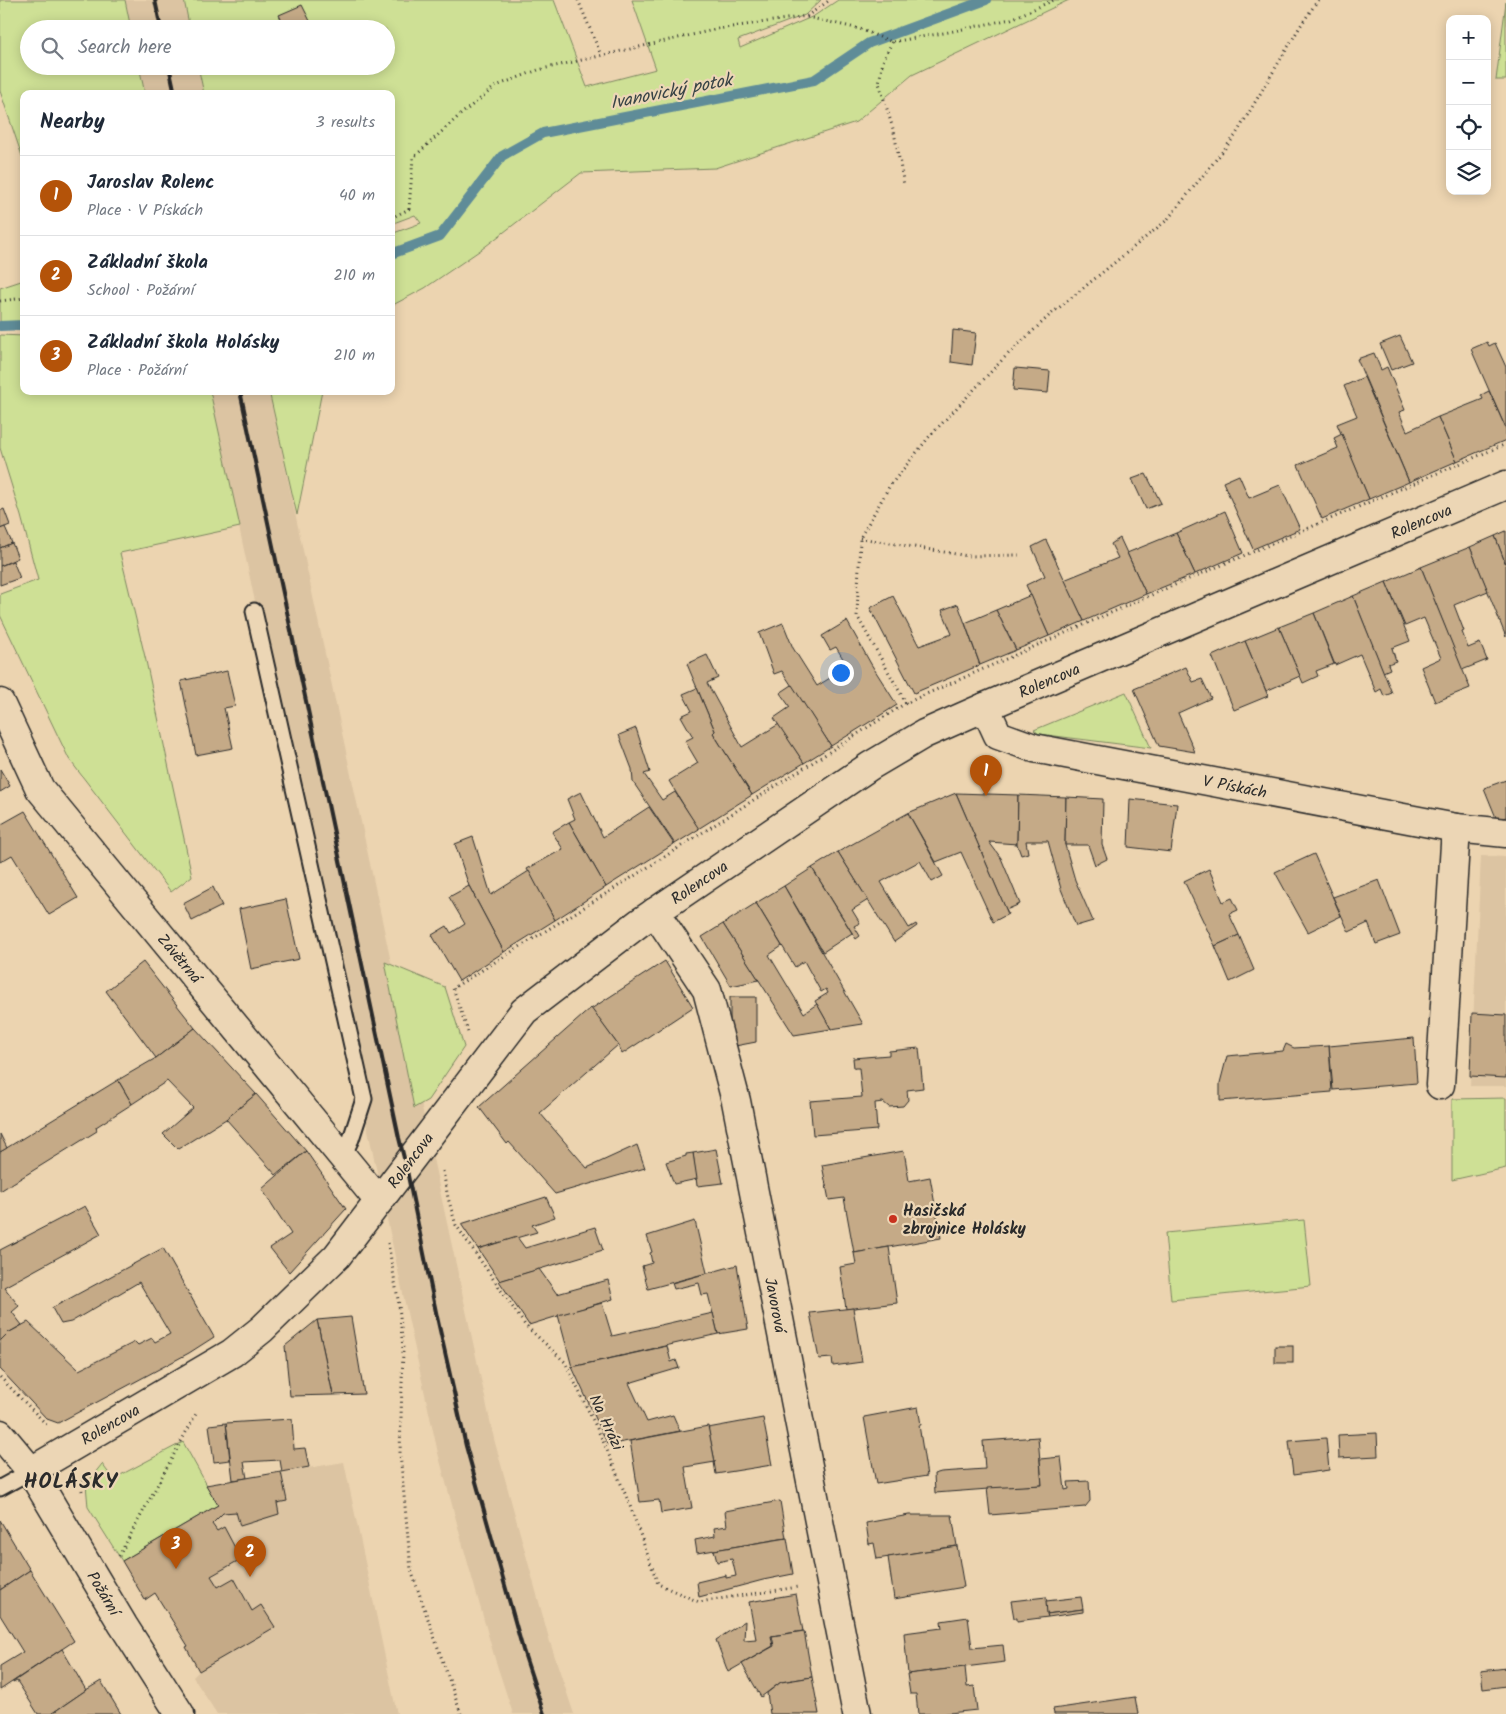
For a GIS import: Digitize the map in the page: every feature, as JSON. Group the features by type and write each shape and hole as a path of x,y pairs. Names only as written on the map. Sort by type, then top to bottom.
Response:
{"street":[{"name":"Rolencova","path":"31,1471 232,1353 262,1330 337,1256 524,1011 655,912 870,766 924,734 984,707 1506,485"},
{"name":"Závětrná","path":"0,703 40,789 379,1201"},
{"name":"V Pískách","path":"984,707 998,736 1034,748 1456,828 1506,833"},
{"path":"1440,1084 1456,828"},
{"name":"Javorová","path":"655,912 706,990 734,1092 857,1714"},
{"name":"Požární","path":"0,1434 31,1471 123,1625 180,1714"}],"lane":[{"path":"254,611 364,1098 351,1139 342,1156"},
{"path":"0,1488 31,1471"}],"path":[{"path":"578,0 601,55"},
{"path":"807,16 830,0"},
{"path":"395,216 409,209 413,158 460,115 496,86 538,70 718,29 807,16 860,29 892,42 1011,19 1054,0"},
{"path":"924,734 857,616 860,538 890,487 929,437 1004,358 1050,315 1167,220 1235,136 1318,0"},
{"path":"892,42 882,62 880,83 894,132 904,185"},
{"path":"0,301 20,298"},
{"path":"860,538 968,556 1019,555"},
{"name":"Na Hrázi","path":"435,1128 448,1198 456,1225 525,1325 565,1362 604,1443 629,1503 658,1584 699,1602 831,1582"},
{"path":"379,1201 399,1306 403,1349 400,1453 411,1570 461,1714"},
{"path":"116,1561 199,1408"},
{"path":"75,1445 89,1465 81,1487 82,1496"}],"shaded area":[{"path":"125,0 184,0 188,20 129,20"},
{"path":"141,75 200,75 203,90 144,90"},
{"path":"211,395 270,395 494,1439 550,1642 574,1714 513,1714 495,1659 438,1453"},
{"path":"1481,856 1506,857 1506,1086 1470,1086"},
{"path":"344,1462 397,1714 217,1714 193,1677 199,1671 186,1647 188,1646 156,1593 145,1600 122,1561 218,1505 206,1485"}],"green space":[{"path":"0,0 125,0 129,20 20,20 20,75 141,75 144,90 20,90 20,150 0,91"},
{"path":"184,0 554,0 587,87 656,69 632,0 821,0 805,15 738,40 740,48 814,16 838,0 1069,0 912,75 856,122 715,168 581,173 482,249 425,288 395,304 395,233 421,223 415,215 395,222 395,90 203,90 200,75 395,75 395,20 188,20"},
{"path":"1506,2 1506,80 1496,80"},
{"path":"20,281 20,322 0,323 0,288"},
{"path":"0,335 20,336 20,395 211,395 240,527 120,553 146,661 192,876 171,892 69,759 0,615 0,594 38,580 0,448"},
{"path":"270,395 321,395 297,515"},
{"path":"1126,692 1151,748 1039,734 1034,730"},
{"path":"385,962 445,987 464,1047 428,1100 414,1108"},
{"path":"1506,1098 1506,1168 1452,1180 1452,1099"},
{"path":"1304,1220 1311,1286 1171,1300 1165,1233"},
{"path":"183,1442 218,1505 122,1561 88,1507 86,1484 102,1464 113,1479"}],"building":[{"path":"302,5 310,20 282,20 279,15"},
{"path":"953,330 976,333 972,365 951,362"},
{"path":"1400,336 1412,362 1391,370 1380,344"},
{"path":"1487,342 1489,346 1495,343 1506,367 1506,429 1471,349"},
{"path":"1374,353 1381,370 1387,367 1405,410 1399,412 1407,431 1438,417 1457,461 1409,482 1357,359"},
{"path":"1015,368 1050,371 1048,393 1013,390"},
{"path":"1364,377 1409,482 1369,499 1337,424 1357,416 1344,386"},
{"path":"1489,391 1506,429 1506,440 1457,461 1438,417 1483,399 1481,395"},
{"path":"1342,434 1369,499 1322,519 1298,465 1338,448 1334,438"},
{"path":"1146,474 1161,503 1146,509 1132,479"},
{"path":"1239,475 1249,498 1280,485 1300,529 1253,549 1223,482"},
{"path":"4,509 10,525 0,529 0,511"},
{"path":"1225,511 1243,553 1195,574 1176,533"},
{"path":"5,527 12,543 0,548 0,529"},
{"path":"1506,531 1506,565 1495,536"},
{"path":"1176,533 1195,574 1146,594 1127,553"},
{"path":"1495,536 1506,565 1506,637 1470,547"},
{"path":"1120,538 1146,594 1084,621 1064,580 1118,558 1111,544"},
{"path":"1046,540 1084,621 1049,636 1026,585 1045,576 1032,547"},
{"path":"12,543 18,558 0,566 0,548"},
{"path":"1470,547 1488,591 1454,605 1468,648 1480,643 1487,660 1462,670 1421,567"},
{"path":"13,561 20,578 0,585 0,566"},
{"path":"1421,567 1470,688 1435,702 1421,667 1441,658 1424,618 1405,626 1386,582"},
{"path":"1386,582 1410,641 1392,648 1396,661 1388,664 1390,669 1383,672 1353,596"},
{"path":"1031,595 1049,636 1016,650 996,610"},
{"path":"893,596 919,646 952,634 942,610 958,604 980,665 914,693 870,608"},
{"path":"1353,596 1392,693 1384,696 1381,689 1376,692 1360,654 1335,665 1314,613"},
{"path":"996,610 1016,650 980,665 965,623"},
{"path":"1314,613 1334,664 1316,671 1318,676 1303,683 1279,627"},
{"path":"847,621 897,705 831,746 782,671 774,674 759,633 783,623 793,648 817,686 848,667 836,647 830,650 822,636"},
{"path":"1279,627 1300,676 1266,691 1245,641"},
{"path":"1245,641 1268,696 1234,710 1212,656"},
{"path":"707,655 718,678 707,683 742,747 779,724 804,763 752,795 713,733 715,731 687,664"},
{"path":"1186,667 1193,682 1202,679 1211,698 1178,713 1195,752 1159,746 1134,689"},
{"path":"227,671 235,706 224,708 233,748 196,755 181,681"},
{"path":"792,685 831,746 804,763 774,718 790,707 780,693"},
{"path":"697,688 715,731 713,733 752,795 698,829 669,781 698,763 685,741 693,737 681,716 692,711 683,694"},
{"path":"636,728 650,772 644,774 662,800 675,792 699,829 675,844 633,782 632,769 619,735"},
{"path":"0,769 10,786 0,792"},
{"path":"1506,780 1506,817 1497,820 1484,788"},
{"path":"581,792 603,837 649,807 674,844 606,887 569,822 575,819 567,799"},
{"path":"956,793 1018,795 1017,844 989,842 1001,858 1020,904 1006,910"},
{"path":"956,793 1008,914 993,922 961,852 936,862 908,813"},
{"path":"1018,795 1066,797 1065,845 1075,880 1093,921 1076,926 1061,889 1048,841 1026,841 1028,853 1021,855 1017,844"},
{"path":"1066,797 1103,799 1102,845 1107,859 1095,865 1088,845 1065,845"},
{"path":"1130,799 1177,804 1171,852 1128,847"},
{"path":"25,811 78,898 49,915 12,855 0,862 0,825"},
{"path":"908,813 943,876 932,882 920,861 881,882 909,928 916,924 917,926 894,942 838,852"},
{"path":"569,822 606,887 555,920 527,869 563,849 552,832"},
{"path":"473,837 491,895 529,871 555,920 504,952 469,886 455,844"},
{"path":"838,852 868,900 852,910 860,923 854,926 860,936 856,939 812,868"},
{"path":"1314,854 1341,916 1308,932 1275,872"},
{"path":"812,868 852,933 823,952 784,886"},
{"path":"1209,869 1223,902 1232,898 1238,910 1229,914 1239,935 1215,946 1184,881"},
{"path":"1379,880 1400,935 1376,944 1368,923 1349,932 1333,897"},
{"path":"469,886 504,952 459,981 432,935 447,926 451,933 465,924 449,897"},
{"path":"784,886 863,1024 831,1029 815,1001 828,993 826,989 821,992 804,961 795,967 756,903"},
{"path":"213,887 222,906 192,921 183,903"},
{"path":"286,899 299,959 251,969 239,909"},
{"path":"756,903 782,946 769,955 804,1013 817,1004 831,1029 794,1035 723,924"},
{"path":"723,924 759,980 731,986 702,937"},
{"path":"1239,935 1254,970 1230,982 1215,946"},
{"path":"665,961 693,1007 622,1054 618,1045 591,1009"},
{"path":"143,962 195,1028 156,1058 106,991"},
{"path":"730,997 756,997 756,1042 730,1047"},
{"path":"591,1008 618,1045 540,1113 587,1168 637,1145 645,1168 555,1194 509,1142 507,1144 479,1107"},
{"path":"1472,1013 1506,1015 1506,1078 1470,1076"},
{"path":"195,1028 256,1094 226,1119 178,1149 163,1134 193,1108 167,1081 132,1104 118,1080 156,1058"},
{"path":"1414,1038 1417,1083 1333,1090 1329,1046"},
{"path":"1286,1044 1294,1048 1329,1046 1332,1092 1220,1101 1220,1083 1227,1056 1283,1051"},
{"path":"919,1048 923,1088 907,1090 908,1100 903,1106 889,1107 883,1102 875,1103 877,1130 813,1135 810,1101 862,1097 859,1068 854,1068 853,1058 889,1055 889,1051"},
{"path":"118,1080 132,1104 96,1127 97,1131 0,1191 0,1152"},
{"path":"256,1094 306,1151 276,1175 226,1119"},
{"path":"0,1134 7,1148 0,1152"},
{"path":"716,1149 723,1183 697,1186 693,1153"},
{"path":"306,1151 346,1209 289,1272 270,1248 291,1234 262,1189"},
{"name":"Hasičská zbrojnice Holásky","path":"904,1151 909,1181 930,1177 941,1238 854,1253 844,1198 829,1200 822,1165"},
{"path":"693,1153 697,1179 674,1184 666,1162"},
{"path":"546,1197 555,1217 532,1225 537,1232 478,1249 461,1224"},
{"path":"85,1206 101,1234 4,1287 19,1306 12,1312 22,1325 8,1333 0,1341 0,1250"},
{"path":"695,1221 707,1273 648,1289 642,1266 652,1263 650,1253 652,1252 647,1236"},
{"path":"595,1227 603,1250 500,1281 478,1249 517,1237 525,1248"},
{"path":"889,1247 897,1303 846,1309 840,1267 856,1264 854,1253"},
{"path":"163,1248 214,1337 189,1353 58,1423 47,1419 0,1369 0,1341 8,1333 28,1322 79,1370 135,1342 138,1345 152,1338 155,1342 170,1334 139,1282 71,1322 61,1324 52,1308"},
{"path":"737,1265 748,1329 718,1334 708,1294 702,1295 699,1283 674,1289 672,1283"},
{"path":"539,1269 557,1294 608,1280 613,1299 529,1325 499,1281"},
{"path":"602,1303 612,1336 713,1313 718,1334 572,1367 558,1315"},
{"path":"853,1308 862,1362 833,1366 832,1358 819,1359 810,1313"},
{"path":"351,1317 364,1394 333,1395 317,1320"},
{"path":"317,1320 333,1395 290,1396 285,1346"},
{"path":"667,1346 671,1362 676,1360 679,1368 629,1383 647,1422 673,1415 680,1431 608,1445 572,1367"},
{"path":"1275,1346 1293,1346 1293,1363 1275,1363"},
{"path":"918,1407 927,1476 876,1484 864,1417"},
{"path":"763,1418 772,1465 716,1474 708,1428"},
{"path":"292,1419 294,1449 305,1448 309,1467 282,1472 280,1460 244,1462 247,1478 233,1480 226,1423"},
{"path":"226,1423 230,1460 214,1462 209,1425"},
{"path":"708,1426 715,1462 685,1467 692,1508 661,1513 659,1500 640,1502 630,1441"},
{"path":"1377,1433 1378,1456 1339,1458 1338,1435"},
{"path":"1038,1437 1042,1485 935,1493 934,1474 985,1469 983,1441"},
{"path":"1326,1438 1329,1470 1293,1475 1289,1441"},
{"path":"1061,1457 1065,1490 1069,1489 1068,1482 1089,1481 1090,1501 1085,1507 990,1515 987,1488 1042,1485 1040,1459"},
{"path":"281,1472 287,1501 277,1503 279,1514 240,1526 236,1512 223,1513 212,1524 217,1531 224,1527 241,1559 211,1576 218,1587 234,1578 252,1611 261,1605 275,1627 199,1671 186,1647 188,1646 155,1593 145,1600 122,1561 218,1505 206,1485"},
{"path":"780,1501 786,1538 697,1553 695,1540 715,1536 714,1528 727,1526 725,1511"},
{"path":"909,1515 952,1515 957,1546 877,1559 874,1543 869,1544 866,1523"},
{"path":"0,1520 30,1570 0,1590"},
{"path":"787,1538 793,1574 699,1597 697,1582 726,1575 726,1578 736,1576 732,1559 717,1562 714,1550"},
{"path":"957,1546 964,1587 894,1599 888,1557"},
{"path":"30,1570 74,1641 0,1690 0,1666 23,1652 0,1615 0,1590"},
{"path":"796,1594 803,1631 771,1636 773,1646 728,1672 716,1640 745,1621 744,1640 756,1639 749,1602"},
{"path":"1046,1597 1048,1617 1017,1621 1017,1618 1014,1618 1011,1601"},
{"path":"1081,1597 1083,1609 1047,1614 1046,1601"},
{"path":"1083,1609 1083,1612 1048,1617 1047,1614"},
{"path":"968,1617 972,1648 1003,1645 1005,1662 908,1674 904,1633 942,1628 941,1621"},
{"path":"804,1631 812,1677 781,1682 761,1697 742,1664 774,1646 772,1636"},
{"path":"62,1649 86,1690 51,1714 38,1714 17,1681 13,1682"},
{"path":"965,1667 967,1687 974,1686 977,1710 918,1714 916,1694 910,1694 907,1674"},
{"path":"1506,1668 1506,1686 1483,1689 1481,1671"},
{"path":"812,1677 819,1714 770,1714 767,1693 781,1682"},
{"path":"101,1681 121,1714 51,1714 86,1690"},
{"path":"1135,1697 1138,1714 1054,1714 1053,1709"}],"waterway":[{"name":"Ivanovický potok","path":"395,253 440,236 502,156 543,133 814,80 869,43 986,0"},
{"name":"Ivanovický potok","path":"0,326 20,325"}],"railway":[{"path":"155,0 159,20"},
{"path":"171,75 174,90"},
{"path":"241,395 466,1446 523,1650 544,1714"}],"place":[{"name":"Jaroslav Rolenc","path":"986,796"},
{"name":"Hasičská zbrojnice Holásky","path":"893,1219"},
{"name":"Základní škola Holásky","path":"176,1569"},
{"name":"Základní škola","path":"250,1577"}],"district":[{"name":"HOLÁSKY","path":"71,1481"}]}
